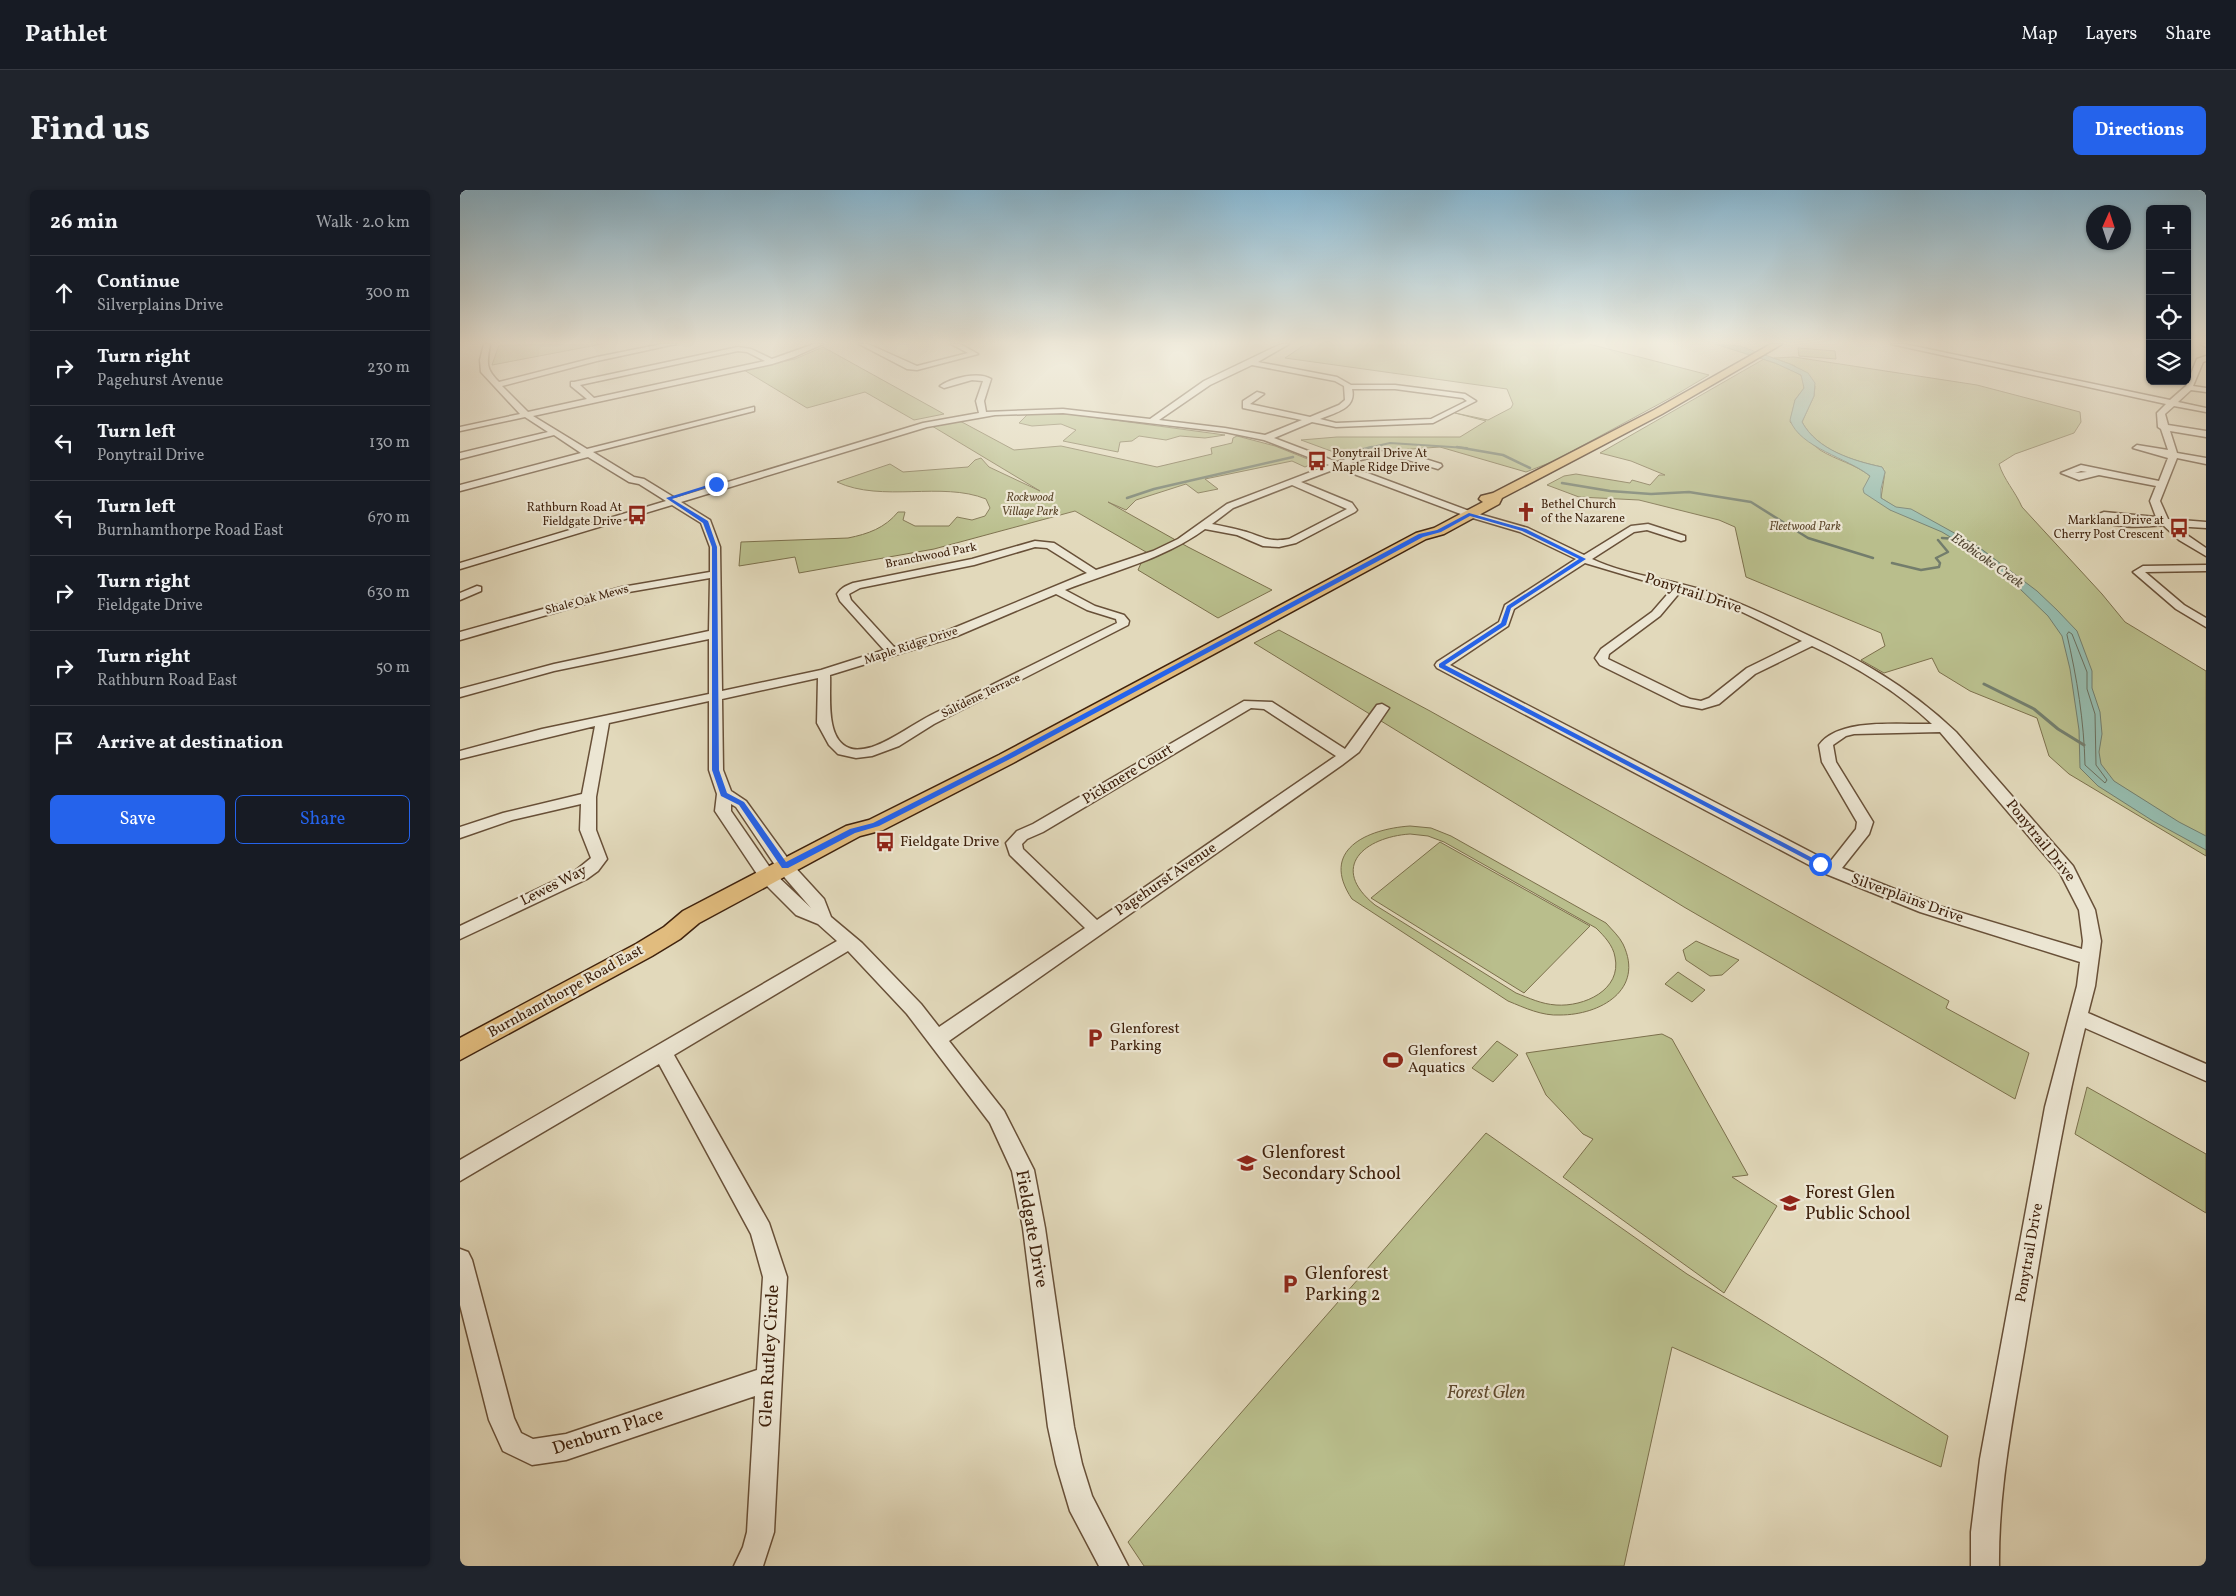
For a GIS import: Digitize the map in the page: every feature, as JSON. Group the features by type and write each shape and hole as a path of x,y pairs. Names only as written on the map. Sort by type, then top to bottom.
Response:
{"main road":[{"name":"Burnhamthorpe Road East","path":"460,1050 672,933 700,926 780,876 862,839 876,825 1006,759 1421,536 1439,531 1468,511 1495,501 1497,496 1665,408"}],"street":[{"name":"Fieldgate Drive","path":"519,408 553,433 586,453 632,480 641,481 692,526 706,528 714,547 716,770 724,794 722,811 780,876 802,911 824,920 849,942 914,1009 997,1117 1023,1170 1034,1228 1061,1427 1069,1464 1080,1501 1114,1566"},
{"path":"460,429 553,408"},
{"path":"980,408 982,413"},
{"path":"1155,420 1172,408"},
{"path":"1155,420 1174,408"},
{"path":"1256,408 1334,425 1430,422 1440,419 1459,408"},
{"path":"1269,437 1337,408"},
{"path":"2166,408 2161,413 2162,427 2173,455 2172,466 2155,501 2157,509 2166,522 2206,553"},
{"path":"460,488 751,409"},
{"name":"Ponytrail Drive","path":"460,566 565,533 581,531 666,502 914,428 982,413 1063,411 1229,427 1269,437 1544,538 1583,559 1614,570 1724,601 1812,641 1889,683 1944,728 2067,870 2086,910 2092,941 2086,986 2055,1107 1993,1459 1985,1532 1985,1566"},
{"path":"2162,427 2206,434"},
{"path":"460,456 553,433"},
{"path":"1341,464 1366,454 1396,452 1438,466"},
{"path":"2173,455 2206,461"},
{"name":"Maple Ridge Drive","path":"460,755 511,740 824,673 953,633 1095,574 1157,553 1182,541 1230,506 1341,464"},
{"path":"2098,472 2162,484"},
{"path":"1202,525 1240,533 1267,544 1279,544 1292,541 1352,510 1348,505 1292,482"},
{"path":"2166,522 2150,518 2099,516 2107,520 2206,524"},
{"path":"1583,559 1631,528 1648,527 1681,538"},
{"name":"Branchwood Park","path":"892,653 846,601 843,594 847,589 865,583 974,562 1035,544 1050,545 1095,574"},
{"name":"Silverplains Drive","path":"1583,559 1509,607 1504,624 1441,665 1832,870 1926,908 2090,958"},
{"path":"2206,568 2144,569 2138,572 2180,607 2206,623"},
{"name":"Shale Oak Mews","path":"460,636 622,590 715,574"},
{"path":"1679,587 1656,614 1604,652 1601,658 1604,662 1686,702 1702,705 1714,700 1751,671 1812,641"},
{"path":"460,596 477,589"},
{"name":"Saltdene Terrace","path":"824,673 824,723 834,742 843,751 856,754 872,752 894,743 929,721 1122,625 1123,620 1120,617 1091,608 1056,590"},
{"path":"460,693 525,674 607,655 714,634"},
{"name":"Pickmere Court","path":"1096,929 1016,851 1014,843 1022,835 1038,828 1249,704 1267,705 1346,756"},
{"name":"Pagehurst Avenue","path":"937,1039 1346,756 1369,729 1382,708"},
{"name":"Lewes Way","path":"460,933 581,875 594,865 598,855 588,830 589,797 603,720"},
{"path":"1832,870 1864,830 1866,822 1829,762 1826,745 1832,738 1854,730 1944,728"},
{"path":"460,832 502,818 589,797"},
{"path":"460,1171 849,942"},
{"path":"2077,1016 2206,1073"},
{"name":"Glen Rutley Circle","path":"662,1051 761,1231 774,1277 761,1538 756,1555 748,1566"},
{"name":"Denburn Place","path":"460,1260 502,1420 512,1442 532,1452 566,1447 770,1378"}],"green space":[{"path":"893,408 934,408 944,414 914,420"},
{"path":"1511,408 1651,408 1554,461 1526,472 1440,447 1369,452 1350,458 1301,440 1337,437 1460,437 1486,421 1455,413 1488,420"},
{"name":"Fleetwood Park","path":"1678,408 1793,408 1790,422 1808,440 1832,457 1858,468 1870,476 1866,485 1890,510 1895,507 1881,498 1885,472 1882,467 1848,458 1826,447 1809,432 1802,422 1808,408 2066,408 2080,412 2081,422 2074,433 2015,454 1999,464 2022,507 2102,594 2125,622 2206,671 2206,856 2069,774 2049,756 2037,718 1970,691 1939,672 1932,658 1884,673 1861,660 1885,646 1881,633 1746,577 1735,527 1719,520 1639,500 1579,497 1547,485 1564,476 1576,474 1630,483 1632,480 1650,485 1659,475 1665,475 1631,461 1600,453"},
{"path":"1028,414 1069,414 1225,435 1205,438 1180,436 1166,440 1139,436 1132,441 1120,442 1118,452 1063,441 1076,430 1061,424 1032,426 1019,423"},
{"name":"Rockwood Village Park","path":"960,421 1014,450 1061,446 1157,467 1212,454 1211,448 1232,443 1233,438 1237,436 1275,446 1315,462 1305,467 1292,461 1205,479 1218,489 1198,493 1186,484 1136,500 1126,510 1108,502 1188,547 1272,590 1218,618 1138,570 1146,552 1075,511 934,549 799,573 795,557 739,566 741,542 848,538 876,529 888,522 898,512 905,512 903,520 915,526 949,526 957,517 972,520 985,516 990,508 986,499 969,494 931,491 873,491 837,482 890,464 903,472 968,467 975,460 981,458 989,467 1040,491 932,426"},
{"path":"1279,630 1430,711 1949,1001 1946,1008 2029,1053 2015,1099 1684,907 1254,643"},
{"path":"1410,826 1431,828 1451,836 1606,923 1623,944 1628,960 1628,974 1623,987 1615,997 1603,1005 1590,1010 1560,1015 1534,1011 1508,1001 1352,899 1343,882 1341,867 1345,855 1352,845 1364,837 1394,828","holes":["1410,834 1428,836 1444,842 1596,928 1610,945 1615,957 1616,969 1613,979 1607,987 1589,999 1567,1005 1556,1005 1535,1000 1516,993 1375,905 1361,891 1354,878 1354,867 1358,856 1379,841 1394,836"]},
{"path":"1440,842 1590,926 1524,993 1371,898"},
{"path":"1696,941 1739,960 1722,975 1710,976 1686,960 1683,950"},
{"path":"1678,972 1705,990 1692,1002 1665,984"},
{"path":"1662,1034 1672,1039 1748,1175 1732,1177 1777,1206 1724,1293 1563,1177 1593,1139 1583,1134 1546,1095 1526,1053"},
{"path":"1497,1041 1518,1055 1493,1082 1472,1068"},
{"path":"2087,1087 2206,1154 2206,1213 2075,1134"},
{"name":"Forest Glen","path":"1486,1133 1687,1274 1948,1436 1941,1467 1672,1347 1624,1566 1144,1566 1128,1542"}],"water":[{"name":"Etobicoke Creek","path":"1793,408 1808,408 1802,422 1817,440 1848,458 1882,467 1885,472 1881,498 1896,507 1911,509 1976,545 2037,591 2057,610 2077,631 2092,671 2092,688 2100,712 2102,734 2099,752 2101,764 2114,781 2179,822 2206,836 2206,850 2153,821 2098,786 2080,768 2079,730 2070,669 2062,636 2048,616 2019,588 1975,552 1942,532 1890,510 1864,493 1863,489 1870,476 1804,438 1795,430 1790,420"}],"waterway":[{"path":"1368,448 1390,443 1460,448"},
{"path":"1368,448 1372,447"},
{"path":"1360,450 1368,448"},
{"path":"1460,448 1467,448"},
{"path":"1460,448 1503,455 1530,468"},
{"path":"1127,498 1154,489 1293,457"},
{"path":"1562,483 1610,491 1651,494 1689,492 1751,502 1808,538 1873,558"},
{"path":"1942,538 1957,539"},
{"path":"1892,563 1921,570 1939,567 1940,563 1936,558 1948,552 1938,540"},
{"path":"1984,684 2034,709 2058,729 2084,745"}],"place":[{"name":"Ponytrail Drive At Maple Ridge Drive","path":"1317,461"},
{"name":"Bethel Church of the Nazarene","path":"1526,512"},
{"name":"Rathburn Road At Fieldgate Drive","path":"637,515"},
{"name":"Markland Drive at Cherry Post Crescent","path":"2179,528"},
{"name":"Fieldgate Drive","path":"885,842"},
{"name":"Glenforest Parking","path":"1095,1038"},
{"name":"Glenforest Aquatics","path":"1393,1060"},
{"name":"Glenforest Secondary School","path":"1247,1163"},
{"name":"Forest Glen Public School","path":"1790,1203"},
{"name":"Glenforest Parking 2","path":"1290,1284"}],"route":[{"path":"716,484 668,498 706,522 706,528 714,547 716,770 724,794 742,804 785,866 852,831 876,825 1006,759 1421,536 1439,531 1469,514 1524,530 1544,538 1583,559 1509,607 1506,611 1504,624 1441,665 1820,864"}]}
